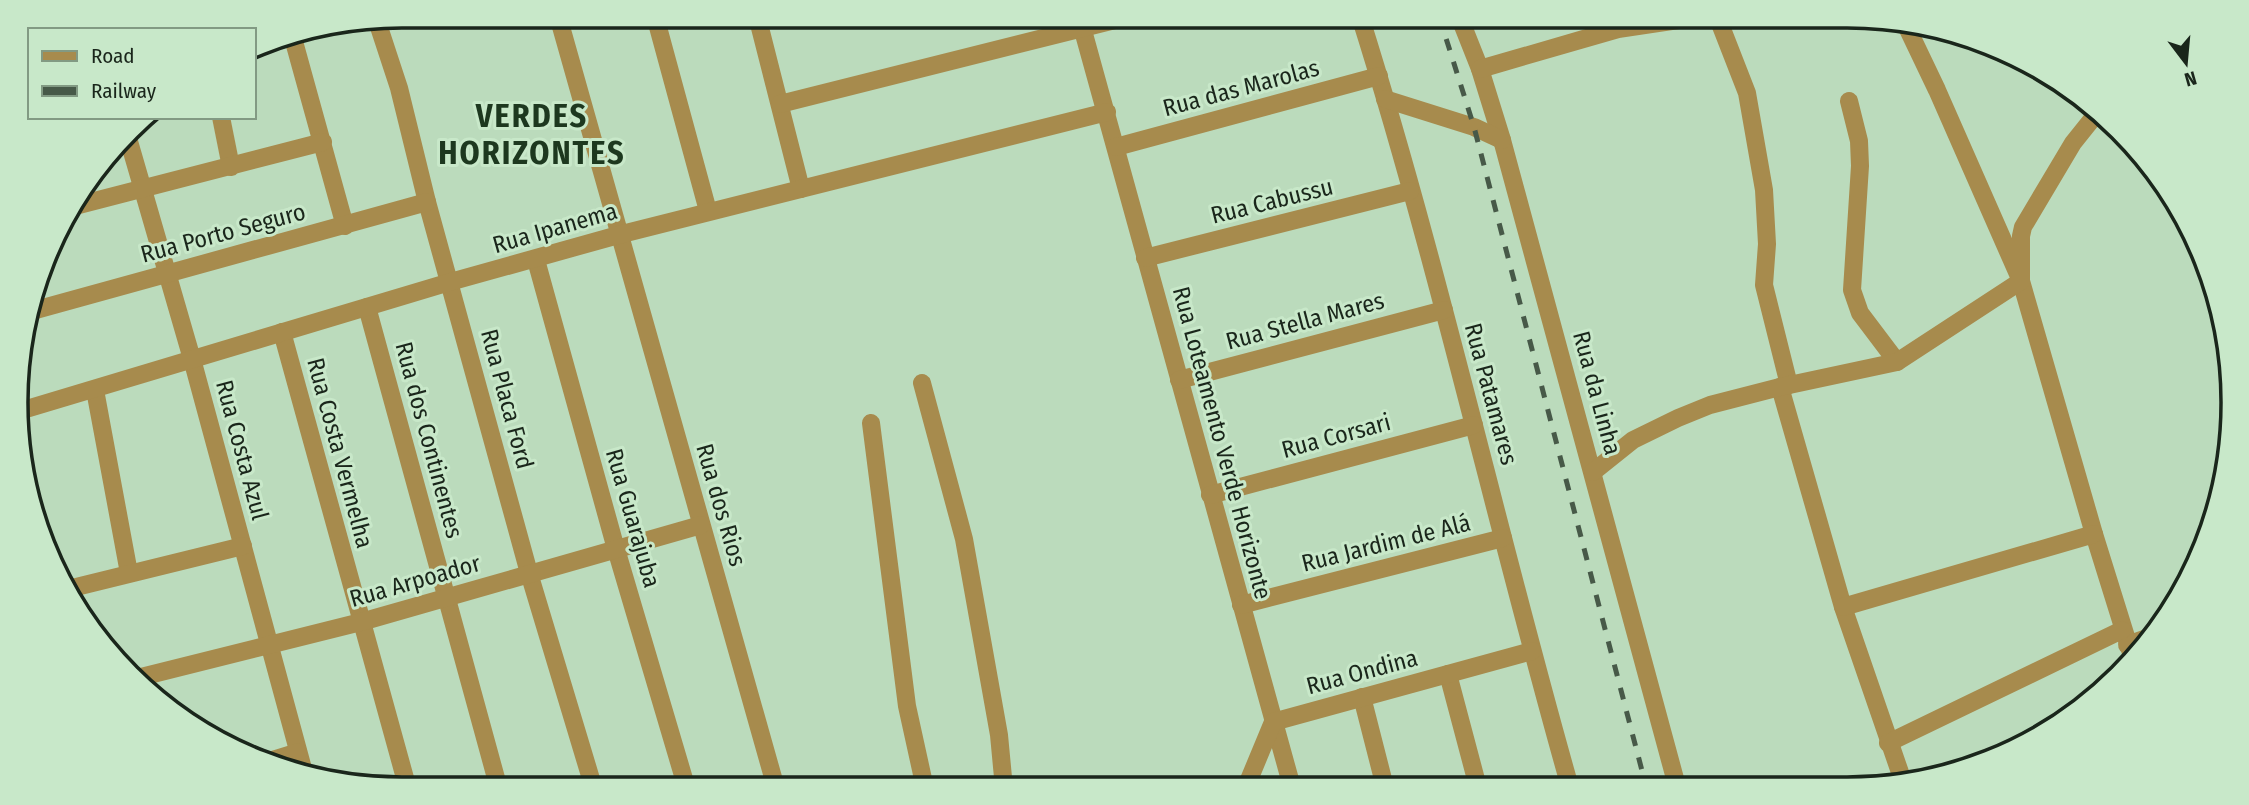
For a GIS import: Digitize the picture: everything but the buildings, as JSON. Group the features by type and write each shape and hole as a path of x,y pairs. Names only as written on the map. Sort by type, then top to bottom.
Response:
{"street":[{"name":"Rua dos Rios","path":"562,28 622,234 773,777"},
{"path":"658,28 708,211"},
{"path":"760,28 801,189"},
{"path":"779,104 1061,28"},
{"name":"Rua Loteamento Verde Horizonte","path":"1082,28 1107,112 1289,777"},
{"name":"Rua Patamares","path":"1364,28 1444,310 1567,777"},
{"name":"Rua da Linha","path":"1464,28 1480,69 1502,140 1675,777"},
{"path":"1480,69 1625,28"},
{"path":"1722,28 1747,93 1765,190 1767,249 1764,285 1785,386 1843,607 1900,773"},
{"name":"Rua Placa Ford","path":"379,29 398,88 529,573 590,777"},
{"path":"1888,743 2127,644 2021,281 1910,33"},
{"path":"295,44 345,226"},
{"name":"Rua das Marolas","path":"1116,147 1379,76"},
{"path":"1385,99 1474,127 1502,140"},
{"path":"1849,101 1859,141 1860,166 1852,290 1860,313 1897,362"},
{"name":"Rua Ipanema","path":"28,409 450,282 622,234 1107,112"},
{"path":"221,119 231,167"},
{"path":"2021,281 2023,227 2073,143 2092,120"},
{"path":"85,204 323,142"},
{"name":"Rua Costa Azul","path":"130,146 165,274 192,359 301,763"},
{"name":"Rua Cabussu","path":"1146,258 1410,191"},
{"name":"Rua Porto Seguro","path":"40,309 427,202"},
{"name":"Rua Guarajuba","path":"536,260 616,549 683,777"},
{"path":"1593,471 1633,440 1710,405 1897,362 2021,281"},
{"name":"Rua dos Continentes","path":"367,307 496,777"},
{"name":"Rua Stella Mares","path":"1179,380 1444,310"},
{"name":"Rua Costa Vermelha","path":"282,332 405,777"},
{"path":"922,383 964,539 999,735 1003,777"},
{"path":"95,390 129,573"},
{"path":"871,423 907,706 923,777"},
{"name":"Rua Corsari","path":"1210,495 1474,425"},
{"name":"Rua Arpoador","path":"147,676 361,622 701,525"},
{"path":"1843,607 2094,534"},
{"name":"Rua Jardim de Alá","path":"1241,606 1503,538"},
{"path":"76,587 243,546"},
{"name":"Rua Ondina","path":"1273,722 1532,651"},
{"path":"1448,674 1475,777"},
{"path":"1362,697 1382,777"},
{"path":"1250,777 1273,722"},
{"path":"282,757 298,752"}],"railway":[{"path":"1443,28 1474,127 1644,777"}],"district":[{"name":"VERDES HORIZONTES","path":"532,134"}]}
